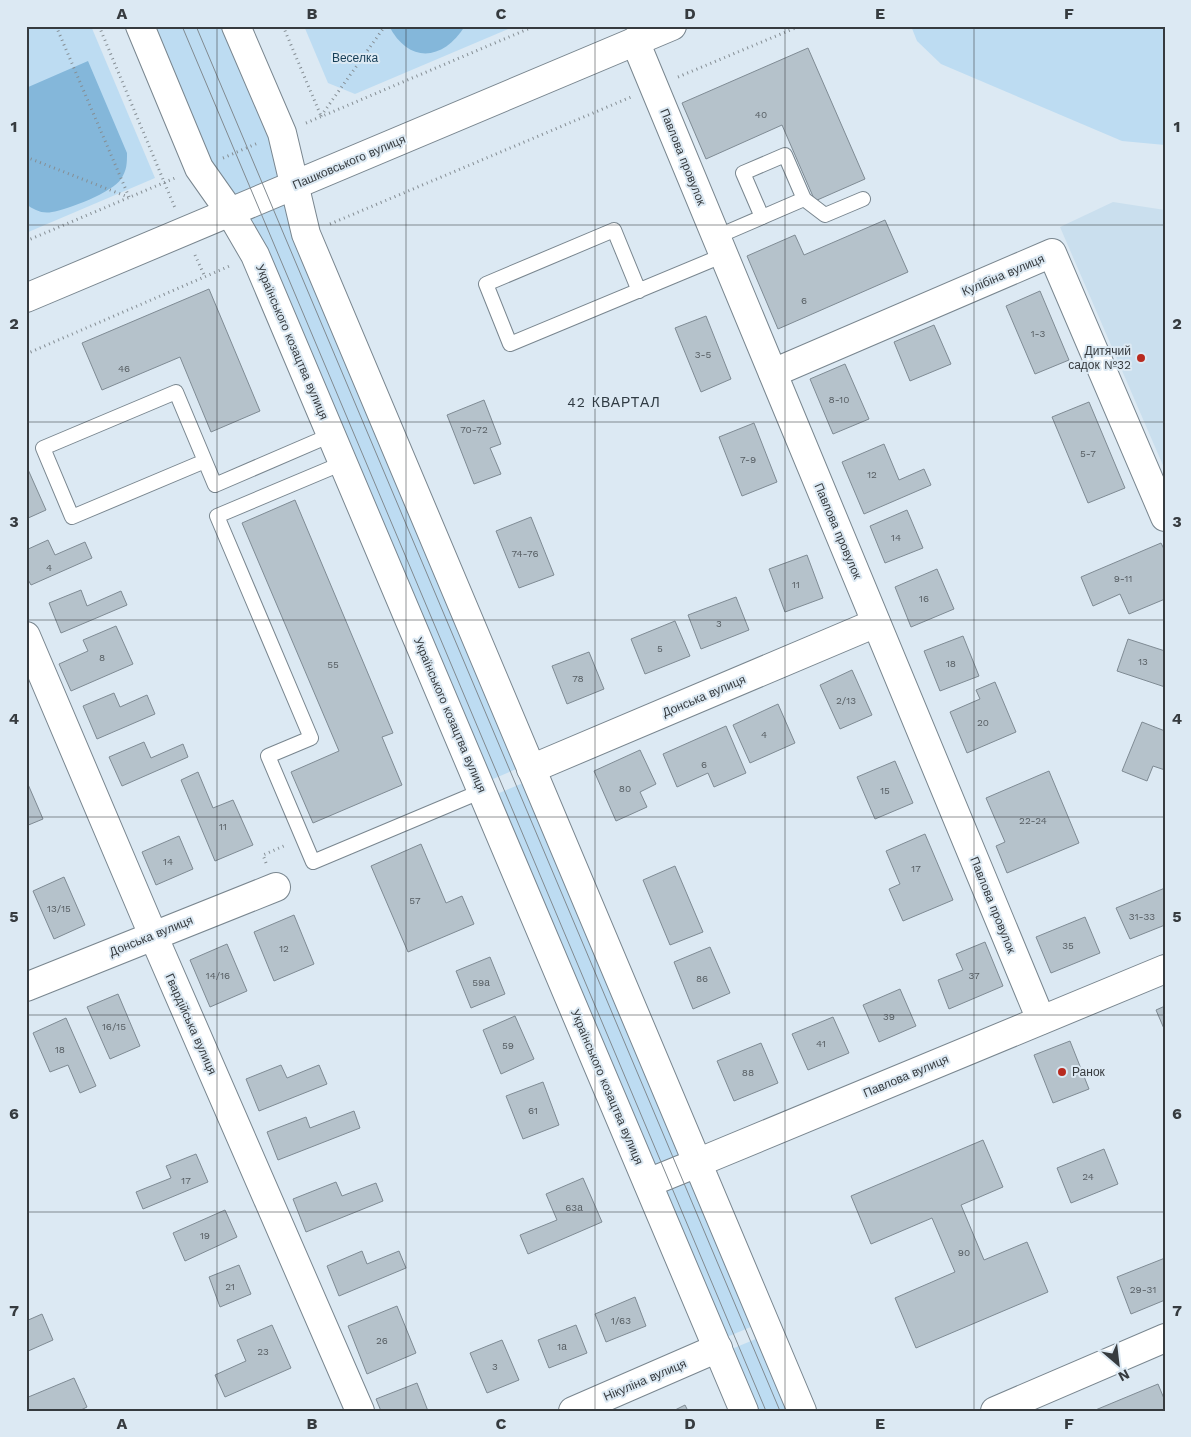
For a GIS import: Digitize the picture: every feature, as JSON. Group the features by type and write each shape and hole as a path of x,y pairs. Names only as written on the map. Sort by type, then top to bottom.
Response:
{"street":[{"name":"Українського козацтва вулиця","path":"140,26 199,168 230,212 255,255 744,1411"},
{"path":"236,26 282,133 306,234 802,1411"},
{"name":"Пашковського вулиця","path":"26,298 672,26"},
{"name":"Павлова провулок","path":"635,41 1041,1020"},
{"name":"Кулібіна вулиця","path":"773,374 1052,254 1165,517"},
{"name":"Донська вулиця","path":"532,769 876,623"},
{"name":"Гвардійська вулиця","path":"26,636 152,935 360,1411"},
{"name":"Донська вулиця","path":"26,987 276,887"},
{"name":"Павлова вулиця","path":"648,1183 1165,969"},
{"path":"994,1411 1165,1338"},
{"name":"Нікуліна вулиця","path":"573,1411 718,1348"}],"lane":[{"path":"762,217 743,173 784,155 804,199 826,215 863,199"},
{"path":"639,291 614,230 486,284 510,344 639,291 720,246 762,217 804,199"},
{"path":"205,461 72,517 43,448 176,392 215,484 331,435"},
{"path":"343,463 217,516 311,738 268,756 313,862 482,790"}],"path":[{"path":"56,26 129,197"},
{"path":"99,26 165,182"},
{"path":"283,26 321,116"},
{"path":"321,116 385,26"},
{"path":"26,240 535,26"},
{"path":"361,211 800,26"},
{"path":"27,157 129,197"},
{"path":"26,354 205,277"}],"shaded area":[{"path":"389,26 465,26 447,46 437,51 426,53 416,52 406,47"},
{"path":"88,61 127,153 126,169 116,184 100,195 59,211 38,211 26,204 26,88"},
{"name":"Дитячий садок №32","path":"1113,202 1165,210 1165,470 1060,227"}],"green space":[{"path":"26,26 91,26 155,178 26,233"},
{"path":"148,26 228,26 285,180 231,203 207,165"},
{"name":"Веселка","path":"304,26 515,26 355,94 328,83"},
{"path":"911,26 1165,26 1165,145 1122,141 941,64 917,41"},
{"path":"283,198 521,767 486,782 247,213"},
{"path":"528,781 688,1158 651,1174 492,796"},
{"path":"693,1171 758,1324 722,1339 657,1186"},
{"path":"763,1336 794,1411 752,1411 727,1351"}],"building":[{"path":"808,48 865,179 815,201 782,125 706,159 682,103"},
{"path":"885,220 908,272 778,329 747,256 795,235 804,255"},
{"path":"209,289 260,411 211,432 180,357 102,390 82,343"},
{"path":"1040,291 1069,360 1035,374 1006,306"},
{"path":"706,316 731,379 701,392 675,328"},
{"path":"934,325 951,364 910,381 894,342"},
{"path":"845,364 869,419 833,434 810,379"},
{"path":"484,400 501,444 490,448 501,474 474,484 447,415"},
{"path":"1089,402 1125,488 1088,503 1052,417"},
{"path":"754,423 777,482 742,496 719,437"},
{"path":"884,444 899,480 924,469 931,485 864,514 842,462"},
{"path":"26,465 46,510 26,519"},
{"path":"295,500 393,733 382,737 402,785 313,823 291,772 339,751 242,523"},
{"path":"907,510 923,548 885,563 870,526"},
{"path":"531,517 554,575 519,588 496,531"},
{"path":"48,540 55,555 85,542 92,558 31,585 26,576 26,550"},
{"path":"1161,543 1165,551 1165,599 1129,614 1120,594 1093,606 1081,577"},
{"path":"807,555 823,598 785,612 769,569"},
{"path":"937,569 954,609 911,627 895,587"},
{"path":"81,590 87,606 121,591 127,605 61,633 49,603"},
{"path":"736,597 749,630 701,649 688,615"},
{"path":"675,621 690,656 645,674 631,639"},
{"path":"116,626 133,664 71,691 59,664 88,651 83,640"},
{"path":"963,636 979,676 940,691 924,651"},
{"path":"1128,639 1165,651 1165,687 1117,671"},
{"path":"589,652 604,689 567,704 552,666"},
{"path":"852,670 872,715 840,729 820,685"},
{"path":"995,682 1016,732 967,753 950,712 980,699 976,690"},
{"path":"114,693 120,707 147,695 155,714 97,739 83,706"},
{"path":"778,704 795,743 750,763 733,725"},
{"path":"1142,722 1165,731 1165,770 1153,766 1147,781 1122,771"},
{"path":"726,726 746,773 714,787 708,773 677,787 663,754"},
{"path":"144,742 151,758 183,744 188,757 122,786 109,757"},
{"path":"640,750 656,784 640,792 647,807 616,821 594,771"},
{"path":"895,761 913,803 875,819 857,777"},
{"path":"1049,771 1079,843 1007,873 996,846 1005,842 986,798"},
{"path":"198,772 213,808 233,800 253,845 215,861 181,780"},
{"path":"26,782 43,819 26,826"},
{"path":"925,834 953,900 903,921 889,889 900,884 886,851"},
{"path":"179,836 193,869 156,885 142,852"},
{"path":"421,844 446,903 462,896 474,924 408,952 371,866"},
{"path":"675,866 703,932 670,945 643,880"},
{"path":"64,877 85,925 54,939 33,891"},
{"path":"1165,888 1165,925 1130,939 1116,908"},
{"path":"294,915 314,964 274,981 254,932"},
{"path":"1085,917 1100,953 1051,973 1036,937"},
{"path":"985,942 1003,986 949,1009 938,980 963,970 956,954"},
{"path":"227,944 247,991 210,1007 190,960"},
{"path":"710,947 730,993 693,1009 674,962"},
{"path":"490,957 505,994 471,1008 456,971"},
{"path":"900,989 916,1026 879,1042 863,1005"},
{"path":"118,994 140,1046 110,1059 87,1007"},
{"path":"1165,1006 1165,1031 1156,1010"},
{"path":"515,1016 534,1059 501,1074 483,1030"},
{"path":"833,1017 849,1053 808,1070 792,1034"},
{"path":"66,1018 96,1086 80,1093 68,1065 50,1072 33,1033"},
{"path":"1070,1041 1089,1089 1053,1103 1034,1055"},
{"path":"761,1043 778,1083 734,1101 717,1061"},
{"path":"281,1065 287,1078 319,1065 327,1084 259,1111 246,1079"},
{"path":"543,1082 559,1125 523,1139 506,1096"},
{"path":"354,1111 360,1128 278,1160 267,1132 306,1117 310,1128"},
{"path":"983,1140 1003,1187 961,1205 984,1260 1027,1242 1048,1292 916,1348 895,1298 955,1272 932,1218 871,1244 851,1196"},
{"path":"1104,1149 1118,1184 1071,1203 1057,1168"},
{"path":"196,1154 208,1182 143,1209 136,1192 171,1178 166,1166"},
{"path":"583,1178 602,1222 528,1254 520,1235 557,1220 546,1194"},
{"path":"336,1182 342,1196 376,1183 383,1201 306,1232 293,1199"},
{"path":"225,1210 237,1237 185,1261 173,1233"},
{"path":"362,1251 367,1264 399,1251 406,1268 339,1296 327,1266"},
{"path":"1165,1258 1165,1300 1131,1314 1117,1277"},
{"path":"239,1265 251,1294 220,1307 209,1277"},
{"path":"635,1297 646,1326 606,1342 595,1314"},
{"path":"397,1306 416,1353 367,1374 348,1326"},
{"path":"42,1314 53,1340 26,1352 26,1321"},
{"path":"272,1325 291,1368 225,1397 215,1375 246,1361 237,1340"},
{"path":"576,1325 587,1353 549,1368 538,1340"},
{"path":"502,1340 519,1380 487,1393 470,1353"},
{"path":"74,1378 87,1407 79,1411 26,1411 26,1398"},
{"path":"417,1383 428,1411 381,1411 376,1399"},
{"path":"1158,1384 1165,1401 1165,1411 1093,1411"},
{"path":"685,1405 688,1411 673,1411"}],"tram line":[{"path":"182,26 766,1411"},
{"path":"196,26 780,1411"}],"place":[{"name":"Дитячий садок №32","path":"1141,358"},
{"name":"Ранок","path":"1062,1072"}],"district":[{"name":"42 КВАРТАЛ","path":"614,402"}]}
